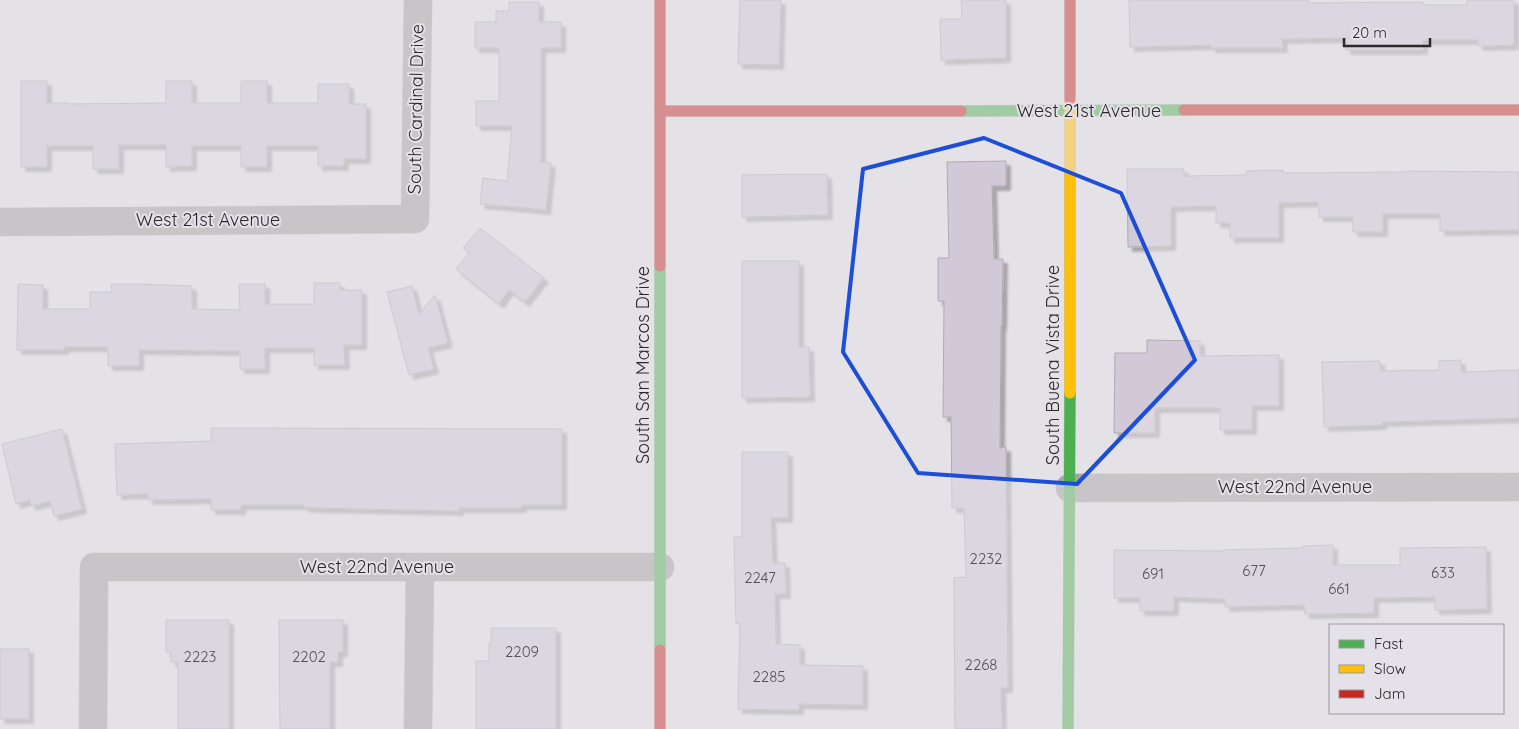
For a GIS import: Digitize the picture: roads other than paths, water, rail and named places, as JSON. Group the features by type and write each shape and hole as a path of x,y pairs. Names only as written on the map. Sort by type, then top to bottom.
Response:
{"street":[{"name":"South Cardinal Drive","path":"415,219 418,0"},
{"name":"South San Marcos Drive","path":"660,0 660,729"},
{"name":"South Buena Vista Drive","path":"1068,729 1070,0"},
{"name":"West 21st Avenue","path":"660,111 1519,110"},
{"name":"West 21st Avenue","path":"0,222 415,219"},
{"name":"West 22nd Avenue","path":"1070,488 1519,487"},
{"name":"West 22nd Avenue","path":"93,729 94,567 660,567"},
{"path":"418,729 420,567"}]}
